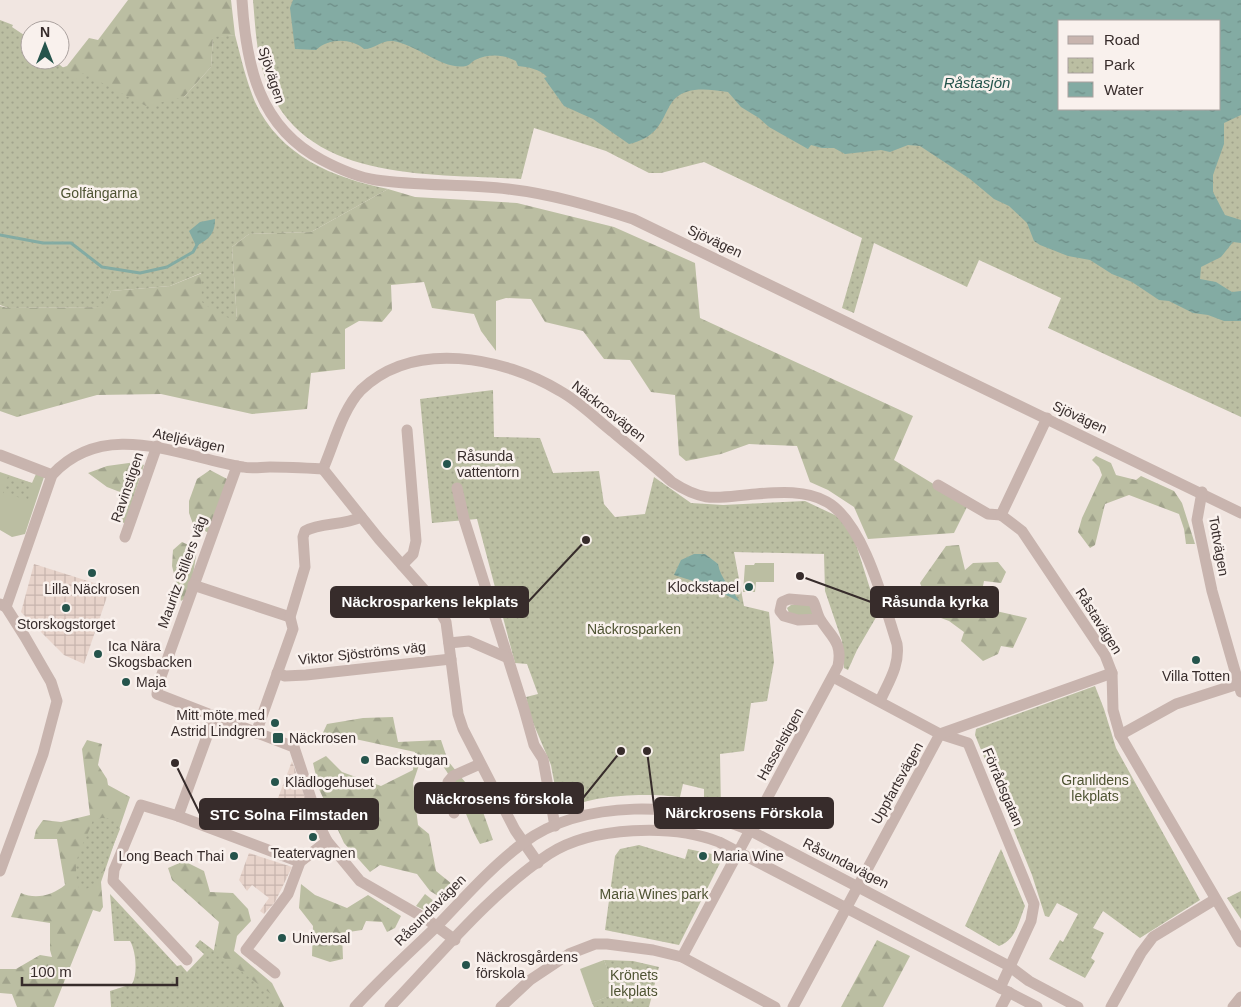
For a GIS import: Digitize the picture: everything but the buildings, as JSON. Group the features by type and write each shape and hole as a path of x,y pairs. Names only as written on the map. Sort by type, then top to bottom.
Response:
{"street":[{"name":"Sjövägen","path":"242,0 244,32 249,56 268,112 293,140 309,153 329,164 346,172 376,180 462,185 548,194 633,219 1202,492 1241,513"},
{"name":"Näckrosvägen","path":"323,469 349,407 361,391 394,367 421,360 452,359 482,362 534,377 562,392 586,409 672,482 687,491 703,498 719,499 756,494 808,494 827,501 843,513 862,544 897,644 899,656 897,666 880,700"},
{"path":"938,485 988,514 1001,515 1047,418"},
{"path":"402,566 413,554 416,541 407,430"},
{"name":"Ateljévägen","path":"52,475 62,464 93,448 122,445 157,446 237,466 323,469"},
{"name":"Ravinstigen","path":"125,537 157,446"},
{"path":"0,455 52,475 3,606 51,682 57,701 43,754 0,871"},
{"name":"Mauritz Stillers väg","path":"214,718 160,696 157,694 157,688 237,466"},
{"path":"323,469 402,566 434,600 446,622 458,714 480,764 523,843 538,863"},
{"path":"458,488 464,519 534,745 543,758 555,826"},
{"name":"Tottvägen","path":"1202,492 1197,520 1212,591 1239,688"},
{"name":"Råstavägen","path":"1001,515 1022,531 1106,655 1112,673 1113,710 1120,734 1214,900 1238,933 1241,942"},
{"path":"256,733 293,629 290,617 305,567 303,537 305,531 318,526 347,523 361,517"},
{"path":"193,585 290,617"},
{"path":"820,619 832,632 840,655 833,677"},
{"path":"449,643 469,641 508,658"},
{"name":"Viktor Sjöströms väg","path":"277,673 285,676 306,675 451,659"},
{"name":"Uppfartsvägen","path":"793,1007 940,734 1112,673"},
{"name":"Förrådsgatan","path":"833,677 880,700 940,734 968,743 1034,904 1031,921 1009,966 1001,1007"},
{"name":"Hasselstigen","path":"682,958 737,852 833,677"},
{"path":"1120,734 1176,704 1239,688"},
{"path":"178,816 214,718 294,747 327,840 360,881 436,926 455,940"},
{"path":"454,813 448,782 453,776 480,764"},
{"path":"187,960 113,881 114,870 141,805 178,816 300,862"},
{"name":"Råsundavägen","path":"355,1007 487,874 523,843 555,826 594,814 639,808 708,815 749,830 858,885 1009,966 1029,981 1078,1007"},
{"path":"390,1007 515,880 550,854 571,844 605,834 632,831 687,834 714,840 1037,1007"},
{"path":"275,973 246,950 288,894 300,862 327,840"},
{"path":"1111,1007 1141,953 1153,937 1214,900"},
{"path":"501,1007 541,972 569,954 595,944 618,944 682,958 775,1007"},
{"path":"1233,1007 1241,997"}],"green space":[{"path":"128,0 231,0 235,35 213,38 211,67 184,97 137,193 38,70 70,70 70,62 89,38 98,40"},
{"path":"253,0 1241,0 1241,417 1048,328 1061,298 979,260 967,287 874,243 854,313 842,308 862,238 704,162 661,173 649,173 606,151 534,128 521,179 405,172 367,165 332,153 302,133 278,106 262,68 257,43"},
{"name":"Golfängarna","path":"0,20 13,25 12,27 20,32 20,70 66,70 78,80 83,73 146,106 184,97 211,67 213,37 235,35 255,102 266,121 279,137 310,162 328,171 388,189 311,232 249,234 232,247 237,320 219,315 202,302 201,273 170,286 111,291 104,307 8,308 0,305"},
{"path":"388,189 415,197 517,203 614,227 695,263 700,318 913,416 894,460 968,505 954,533 868,539 854,507 828,490 810,482 797,446 749,444 721,454 686,461 679,455 675,395 651,392 630,360 604,359 583,331 545,322 531,299 506,298 496,301 496,351 481,331 474,314 432,308 424,282 391,285 392,310 382,322 359,321 345,329 345,369 311,373 307,409 252,414 161,394 97,395 17,417 0,411 0,306 8,308 103,307 111,291 170,286 202,273 237,320 232,247 249,234 311,232"},
{"name":"Näckrosparken","path":"493,390 494,437 540,438 553,473 599,471 604,504 615,517 645,514 654,477 691,503 723,505 805,501 839,517 855,541 878,614 857,650 848,670 844,668 842,641 825,591 824,554 734,552 744,606 769,612 774,662 767,701 751,703 744,751 720,754 721,809 704,803 704,789 683,784 680,797 636,795 602,798 572,806 560,813 551,765 531,718 526,697 538,694 527,664 515,663 477,519 432,523 420,399"},
{"path":"1096,456 1111,463 1116,475 1136,480 1141,476 1174,491 1182,503 1195,544 1186,544 1179,514 1129,495 1105,504 1095,545 1090,548 1078,532 1082,518 1102,475 1099,467 1092,460"},
{"path":"136,462 144,465 125,524 118,518 125,494 107,487 88,473 107,466"},
{"path":"210,470 229,480 212,535 193,524 189,513 189,501 197,479"},
{"path":"0,472 32,483 36,474 44,477 25,534 12,537 0,530"},
{"path":"8,476 32,483 28,500 3,493"},
{"path":"182,542 197,549 190,595 181,601 172,566 173,550"},
{"path":"959,545 965,570 973,563 998,562 1006,572 1001,583 984,581 981,596 996,611 1027,618 1013,648 1001,646 998,654 983,661 961,641 964,632 949,621 933,615 920,583 946,546"},
{"path":"755,563 774,563 774,582 756,582 755,592 743,592 745,565 754,565"},
{"path":"791,605 810,605 814,615 790,615 787,608"},
{"name":"Granlidens lekplats","path":"1095,686 1116,748 1200,900 1140,938 1103,911 1093,928 1104,933 1091,958 1095,961 1085,978 1049,959 1060,940 1063,942 1078,914 1057,903 1049,917 1045,916 1032,875 975,735 976,729"},
{"path":"393,717 398,742 441,740 448,761 478,798 493,840 480,844 457,792 440,762 419,765 413,783 418,825 429,834 436,871 452,884 440,897 430,891 417,874 380,865 370,872 344,843 319,789 313,763 326,756 342,772 381,786 413,770 415,752 346,737 332,745 320,739 327,724 363,718"},
{"path":"87,740 102,744 98,765 107,779 108,785 130,797 101,882 103,907 100,912 93,910 54,1007 17,1007 12,994 0,993 0,969 16,969 40,955 52,957 50,950 50,923 11,917 21,893 33,896 44,895 65,885 57,839 34,839 36,830 43,820 61,822 90,815 82,749"},
{"path":"102,818 115,819 120,829 99,881 85,890 79,888 76,868 77,860 93,820"},
{"name":"Maria Wines park","path":"639,845 685,859 688,849 717,855 720,863 679,945 605,930 615,856 620,849"},
{"path":"1001,849 1025,906 1013,935 999,946 965,926"},
{"path":"184,861 204,871 210,892 233,893 248,909 251,921 237,936 234,951 272,983 284,1007 225,1007 213,955 219,922 172,880 168,868"},
{"path":"301,884 315,895 347,908 368,895 401,916 395,928 387,932 382,922 366,921 362,930 342,933 343,959 330,962 312,956 313,926 299,908"},
{"path":"1241,891 1241,919 1227,898"},
{"path":"110,894 177,966 181,965 187,972 204,954 195,946 200,940 275,997 277,1007 111,1007 110,991 132,984 136,962 130,941 114,941"},
{"path":"425,894 439,905 430,913 416,906"},
{"path":"877,940 910,956 883,1007 841,1007"},
{"path":"604,960 617,993 592,1003 580,969"},
{"name":"Krönets lekplats","path":"604,960 633,961 659,967 649,1007 594,1007 592,1003 616,993"}],"shaded area":[{"path":"34,564 110,588 84,664 64,655 21,612"},
{"path":"292,761 313,820 275,806"},
{"path":"249,853 292,867 275,902 264,914 260,911 269,898 252,885 247,891 239,880"}],"water":[{"name":"Råstasjön","path":"293,0 1241,0 1241,115 1224,123 1224,144 1213,175 1213,192 1225,215 1241,220 1241,243 1233,242 1221,257 1201,267 1200,279 1216,282 1232,292 1241,291 1241,321 1224,321 1208,315 1193,313 1169,301 1159,300 1132,282 1112,274 1090,260 1068,256 1040,245 1034,241 1027,223 1009,206 994,199 970,179 920,146 908,145 890,152 881,150 845,154 834,148 822,148 811,145 808,149 769,127 759,118 741,107 728,92 702,89 686,92 675,98 657,128 646,137 629,144 593,119 564,106 544,78 547,77 544,74 534,69 518,66 516,61 506,57 485,57 475,60 467,66 449,65 402,43 393,41 364,49 347,41 340,41 327,43 316,50 295,49 290,8"},
{"path":"215,219 214,229 210,235 196,246 189,231 200,222"},
{"path":"694,554 705,554 718,564 724,579 740,602 706,585 674,575 681,560"}],"waterway":[{"path":"0,235 43,243 71,243 102,267 140,273 167,267 193,252 198,243"}],"place":[{"name":"Råsunda vattentorn","path":"447,464"},
{"name":"Näckrosparkens lekplats","path":"586,540"},
{"name":"Lilla Näckrosen","path":"92,573"},
{"name":"Råsunda kyrka","path":"800,576"},
{"name":"Klockstapel","path":"749,587"},
{"name":"Storskogstorget","path":"66,608"},
{"name":"Ica Nära Skogsbacken","path":"98,654"},
{"name":"Villa Totten","path":"1196,660"},
{"name":"Maja","path":"126,682"},
{"name":"Mitt möte med Astrid Lindgren","path":"275,723"},
{"name":"Näckrosen","path":"278,738"},
{"name":"Näckrosens förskola","path":"621,751"},
{"name":"Närckrosens Förskola","path":"647,751"},
{"name":"Backstugan","path":"365,760"},
{"name":"STC Solna Filmstaden","path":"175,763"},
{"name":"Klädlogehuset","path":"275,782"},
{"name":"Teatervagnen","path":"313,837"},
{"name":"Long Beach Thai","path":"234,856"},
{"name":"Maria Wine","path":"703,856"},
{"name":"Universal","path":"282,938"},
{"name":"Näckrosgårdens förskola","path":"466,965"}]}
